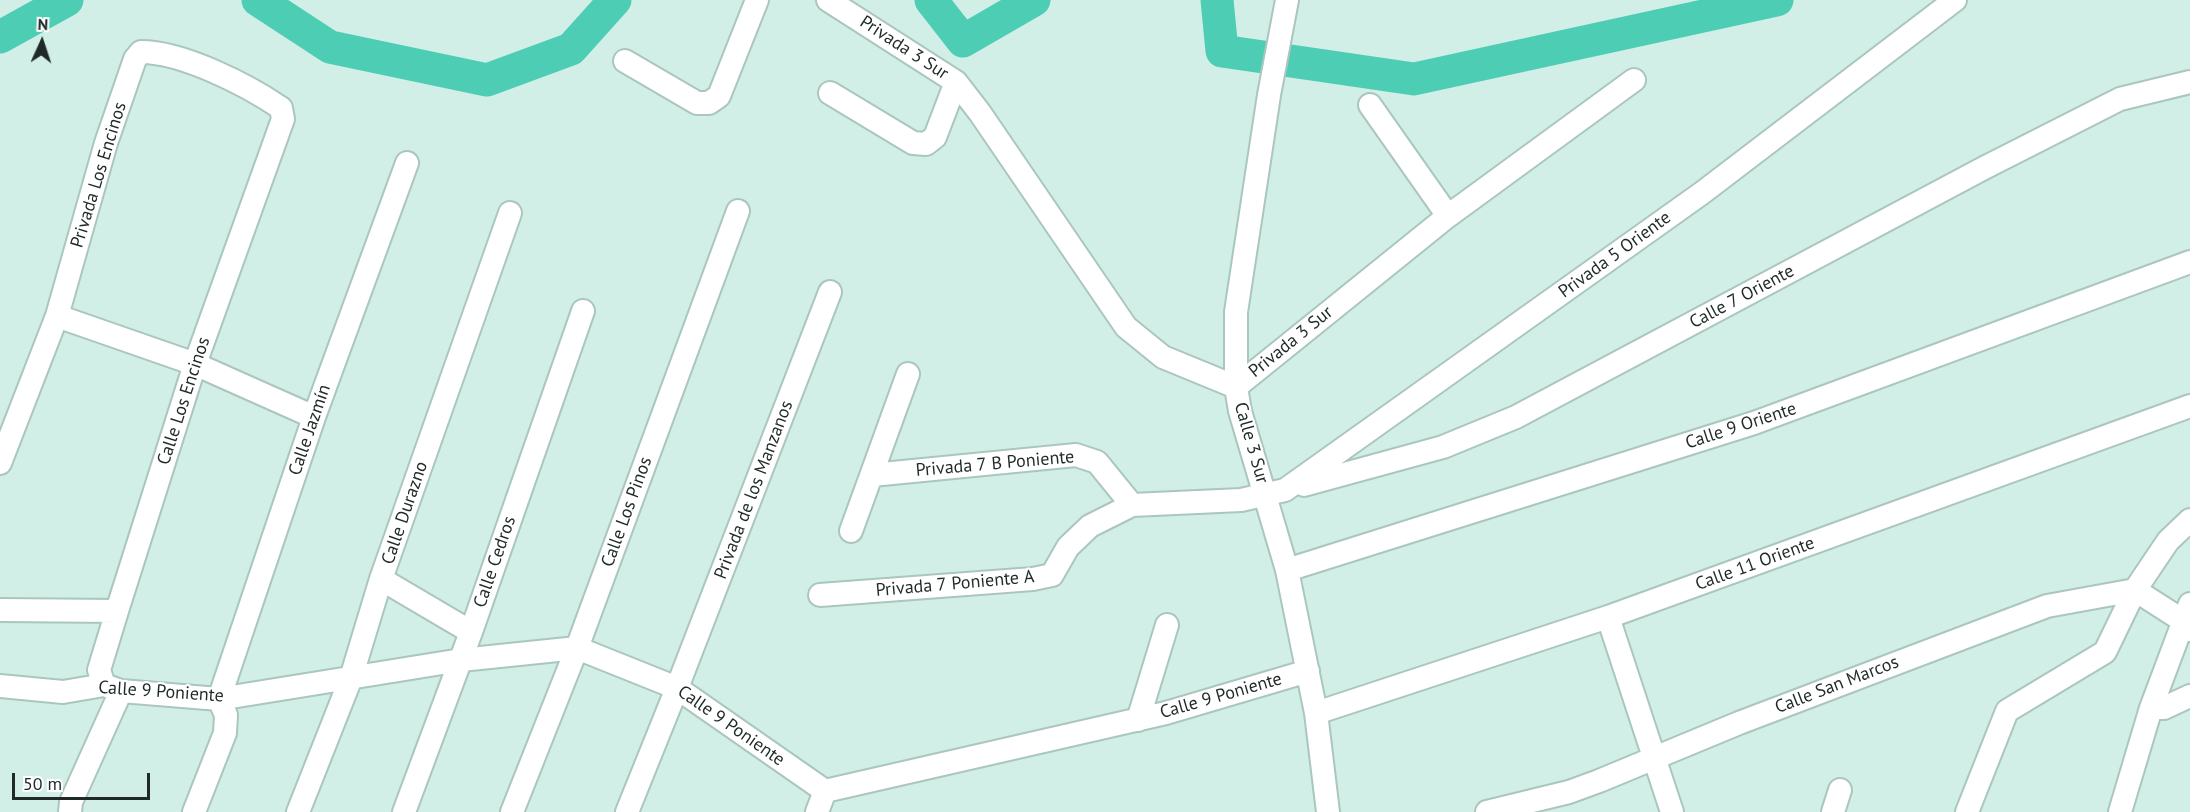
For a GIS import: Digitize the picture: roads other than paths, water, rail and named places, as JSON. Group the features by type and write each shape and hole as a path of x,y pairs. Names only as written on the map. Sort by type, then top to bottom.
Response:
{"street":[{"path":"625,61 697,103 709,103 719,96 757,0"},
{"name":"Privada 3 Sur","path":"828,0 956,82 980,113 1126,327 1163,357 1236,387 1448,216 1634,80"},
{"name":"Privada 5 Oriente","path":"1275,493 1702,193 1954,0"},
{"name":"Calle 3 Sur","path":"1286,2 1269,95 1236,312 1236,387 1240,411 1275,493 1287,570 1316,713 1328,812"},
{"name":"Privada Los Encinos","path":"0,463 57,316 106,143 135,59 141,52 158,52 207,69 266,98 281,108 283,119"},
{"path":"830,93 914,143 927,144 935,137 956,82"},
{"name":"Calle 7 Oriente","path":"1132,505 1241,500 1275,493 1443,447 1516,417 1973,174 2120,99 2190,82"},
{"path":"1370,105 1448,216"},
{"name":"Calle Los Encinos","path":"113,688 99,670 195,364 283,119"},
{"name":"Calle Jazmín","path":"219,699 314,417 407,163"},
{"name":"Calle Los Pinos","path":"512,812 577,648 738,211"},
{"name":"Calle Durazno","path":"298,812 351,678 381,579 510,213"},
{"name":"Calle 9 Oriente","path":"1287,570 1754,423 2190,262"},
{"name":"Privada de los Manzanos","path":"627,812 830,292"},
{"name":"Calle Cedros","path":"404,812 461,660 583,311"},
{"path":"57,316 195,364 314,417"},
{"path":"850,531 908,374"},
{"path":"2188,411 2190,386"},
{"name":"Calle 11 Oriente","path":"1316,713 1608,617 2188,411"},
{"name":"Privada 7 B Poniente","path":"872,475 1076,455 1097,462 1132,505"},
{"name":"Privada 7 Poniente A","path":"820,595 1033,579 1052,575 1068,547 1090,526 1132,505"},
{"path":"1966,812 2007,711 2105,652 2135,590 2168,541 2190,520"},
{"path":"381,579 471,632"},
{"path":"2120,812 2151,708 2188,619 2135,590"},
{"name":"Calle San Marcos","path":"1487,812 1569,792 1653,757 2047,606 2135,590"},
{"path":"0,610 117,611"},
{"path":"1608,617 1672,812"},
{"path":"1138,720 1167,625"},
{"name":"Calle 9 Poniente","path":"0,686 63,692 113,688 219,699 461,660 577,648 677,688 821,802 1138,720 1308,671"},
{"path":"70,812 71,802 113,688"},
{"path":"2151,708 2164,708 2190,696"},
{"path":"194,812 225,734 226,715 219,699"},
{"path":"1833,812 1840,790"}],"waterway":[{"path":"0,37 67,0"},
{"path":"258,0 330,47 487,80 571,49 615,0"},
{"path":"931,0 963,41 1034,0"},
{"path":"1217,0 1222,51 1414,79 1777,0"}]}
